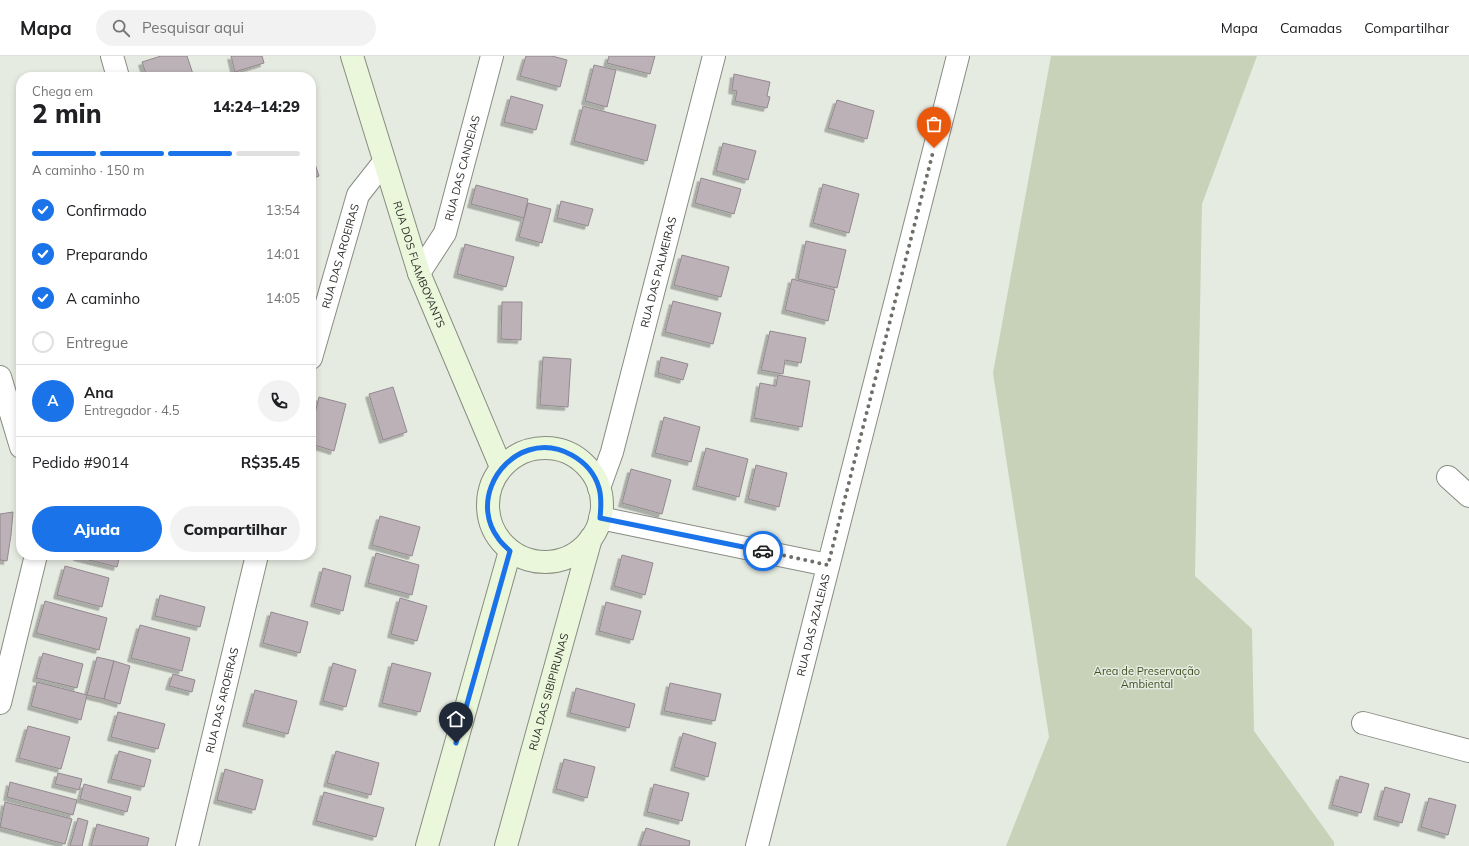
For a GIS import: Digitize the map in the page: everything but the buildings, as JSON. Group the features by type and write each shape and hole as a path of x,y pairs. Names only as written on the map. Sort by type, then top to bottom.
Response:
{"street":[{"path":"112,56 117,72"},
{"name":"RUA DOS FLAMBOYANTS","path":"352,56 419,273 501,467"},
{"name":"RUA DAS CANDEIAS","path":"419,273 445,233 492,56"},
{"name":"RUA DAS PALMEIRAS","path":"599,488 612,452 714,56"},
{"name":"RUA DAS AZALEIAS","path":"757,846 958,56"},
{"name":"RUA DAS AROEIRAS","path":"316,341 358,195 384,162"},
{"path":"0,377 16,430"},
{"path":"548,448 564,451 579,460 591,472 599,488 602,503 600,518 591,538 578,551 562,560 545,562 527,559 510,551 497,537 489,520 487,502 491,483 501,467 514,456 530,449 548,448"},
{"path":"1448,477 1469,496"},
{"path":"600,518 828,565"},
{"name":"RUA DAS SIBIPIRUNAS","path":"506,846 591,538"},
{"path":"427,846 510,551"},
{"path":"0,703 35,560"},
{"name":"RUA DAS AROEIRAS","path":"187,846 256,560"},
{"path":"1363,723 1469,751"}],"green space":[{"name":"Area de Preservação Ambiental","path":"1051,56 1257,56 1202,204 1195,576 1252,629 1254,731 1334,842 1334,846 1006,846 1049,737 993,373"}],"way so far":[{"path":"763,551 828,565 934,148"}],"route":[{"path":"456,743 510,551 497,537 489,520 487,502 491,483 501,467 514,456 530,449 548,448 564,451 579,460 591,472 599,488 602,503 600,518 763,551"}]}
